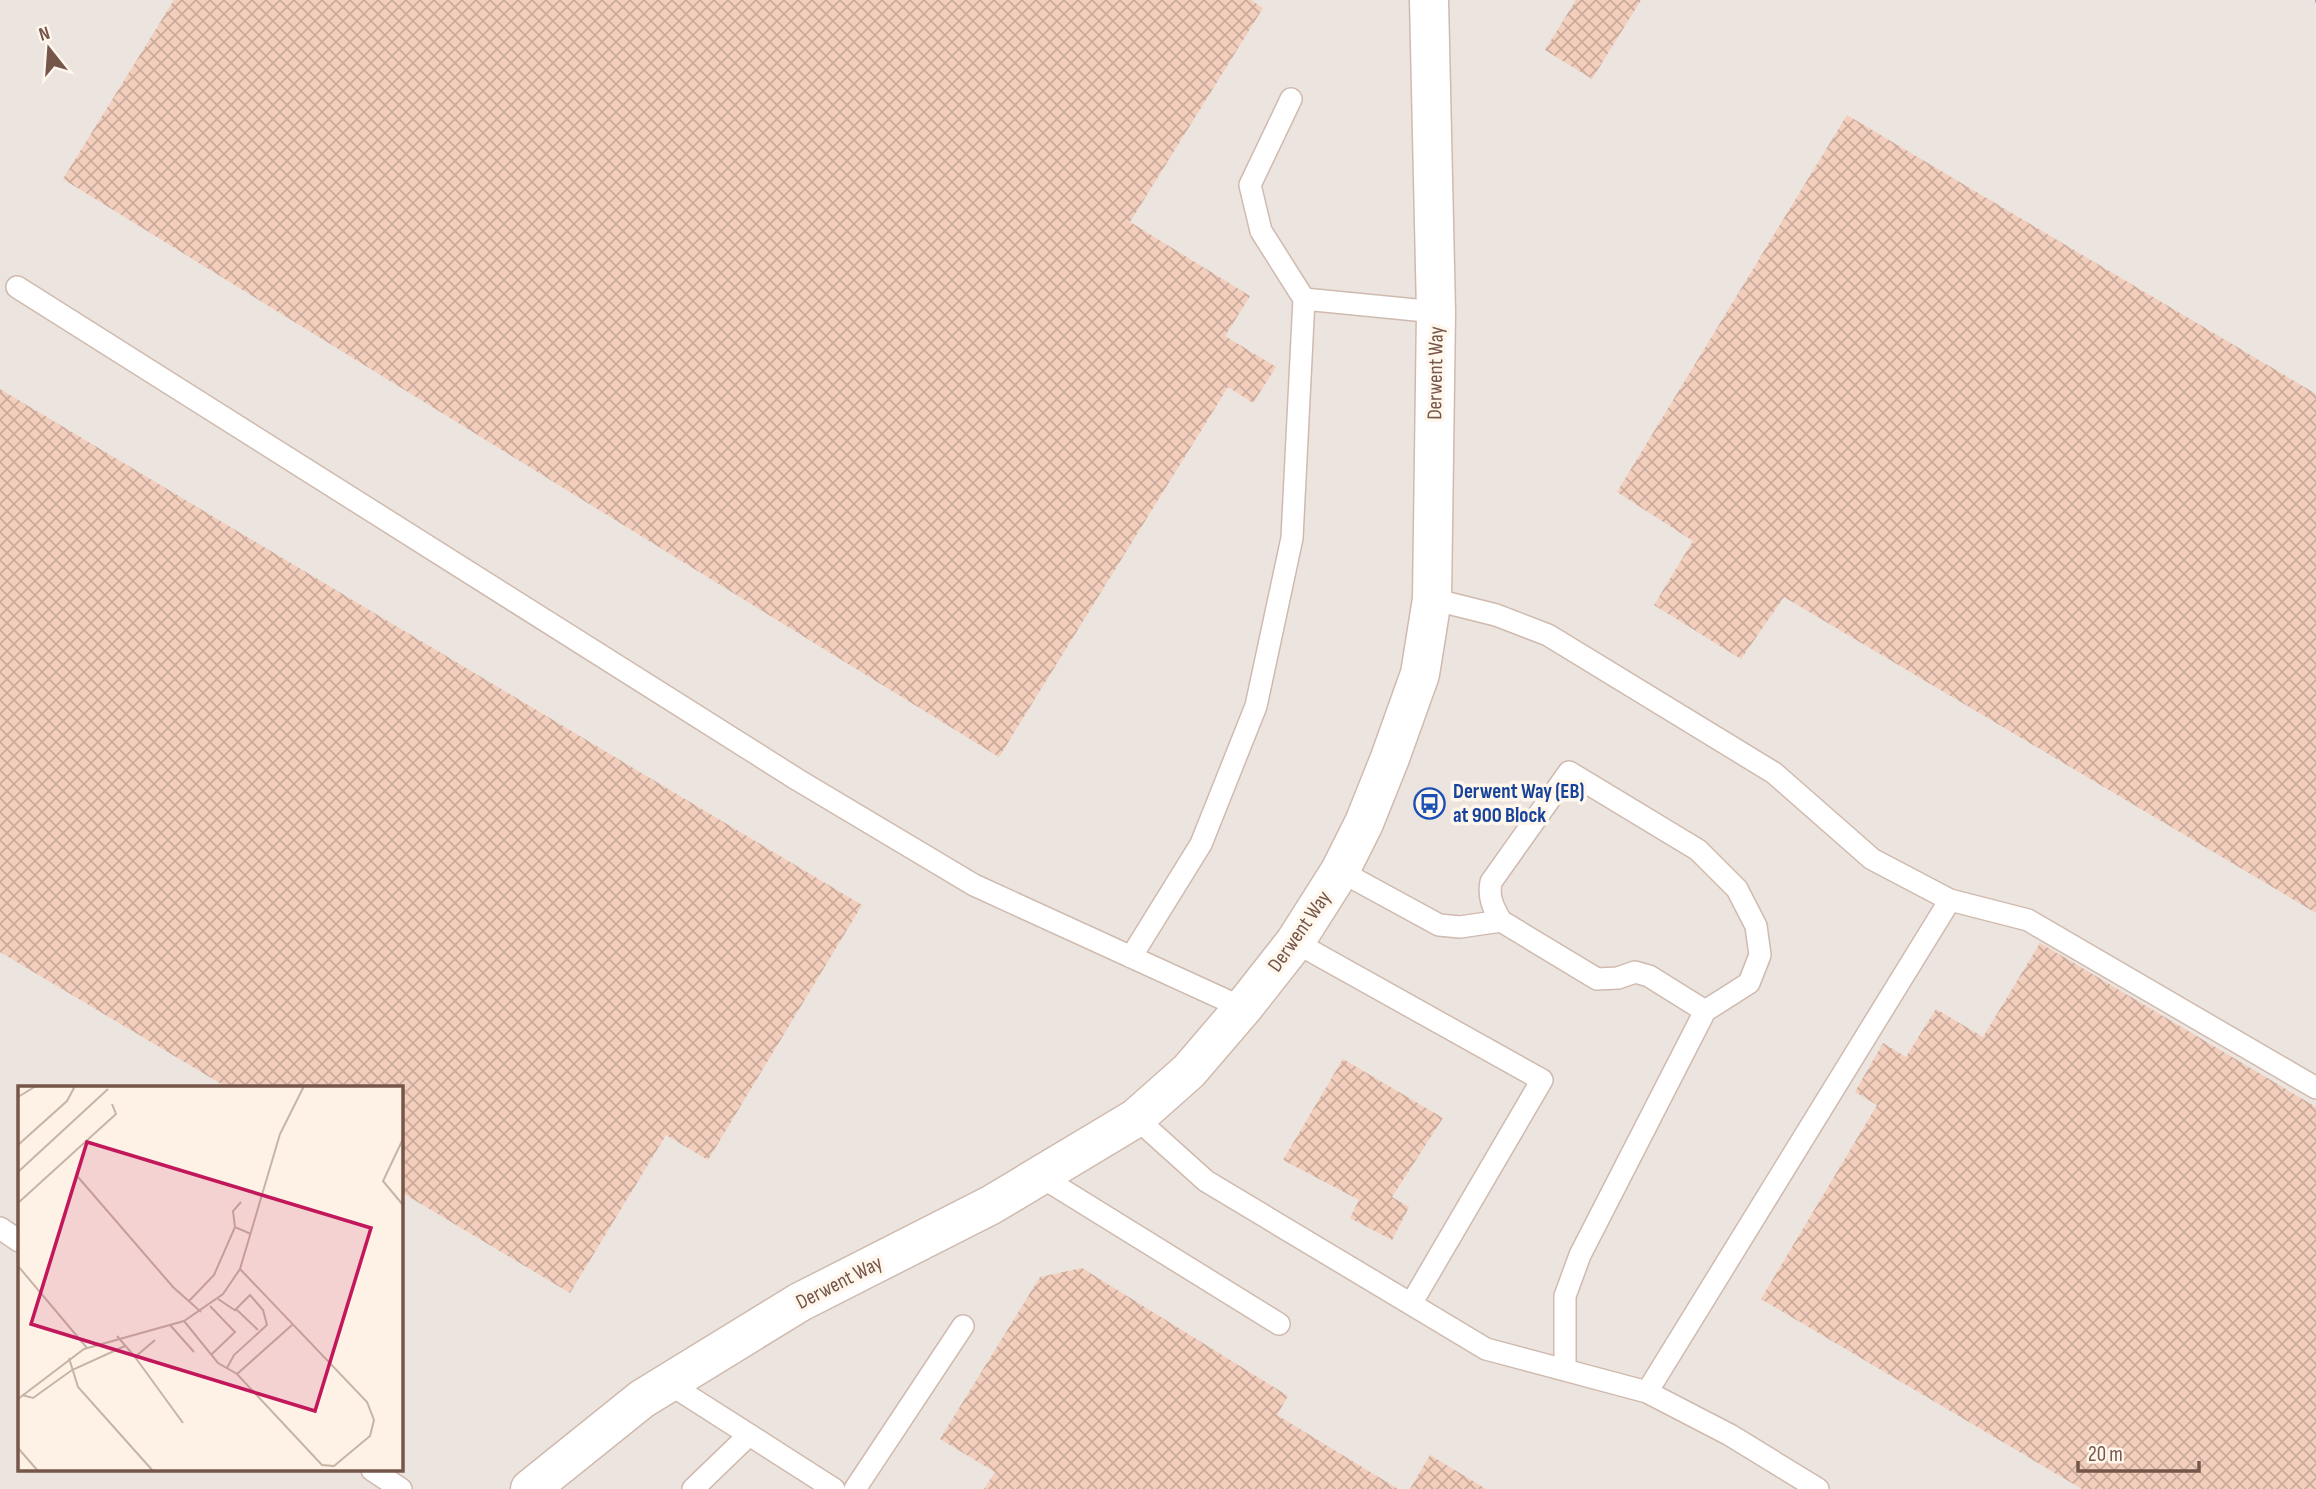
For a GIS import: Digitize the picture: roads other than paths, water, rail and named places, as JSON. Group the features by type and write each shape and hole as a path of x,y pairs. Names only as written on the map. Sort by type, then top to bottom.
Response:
{"street":[{"name":"Derwent Way","path":"530,1489 642,1399 800,1301 991,1205 1136,1118 1189,1071 1243,1008 1295,942 1340,870 1364,823 1391,758 1420,674 1432,599 1436,312 1429,0"}],"lane":[{"path":"1131,957 1201,844 1256,706 1292,538 1304,299 1261,232 1250,185 1291,99"},
{"path":"18,287 974,886 1243,1008"},
{"path":"1304,299 1436,312"},
{"path":"1432,599 1496,615 1548,635 1774,773 1872,859 1950,900 2028,920 2316,1088"},
{"path":"1565,1370 1565,1296 1580,1255 1705,1011 1749,983 1760,955 1756,926 1737,889 1698,850 1569,772 1491,881 1489,895 1501,921 1597,979 1618,978 1635,972 1649,976 1705,1011"},
{"path":"1340,870 1439,925 1460,927 1501,921"},
{"path":"1647,1392 1950,900"},
{"path":"1295,942 1542,1080 1411,1304"},
{"path":"1136,1118 1206,1181 1486,1349 1647,1392 1730,1435 1818,1489"},
{"path":"1040,1176 1279,1324"},
{"path":"0,1228 18,1240"},
{"path":"855,1489 963,1326"},
{"path":"668,1383 834,1489"},
{"path":"692,1489 749,1435"},
{"path":"375,1472 401,1489"}],"place":[{"name":"Derwent Way (EB) at 900 Block","path":"1430,803"}]}
